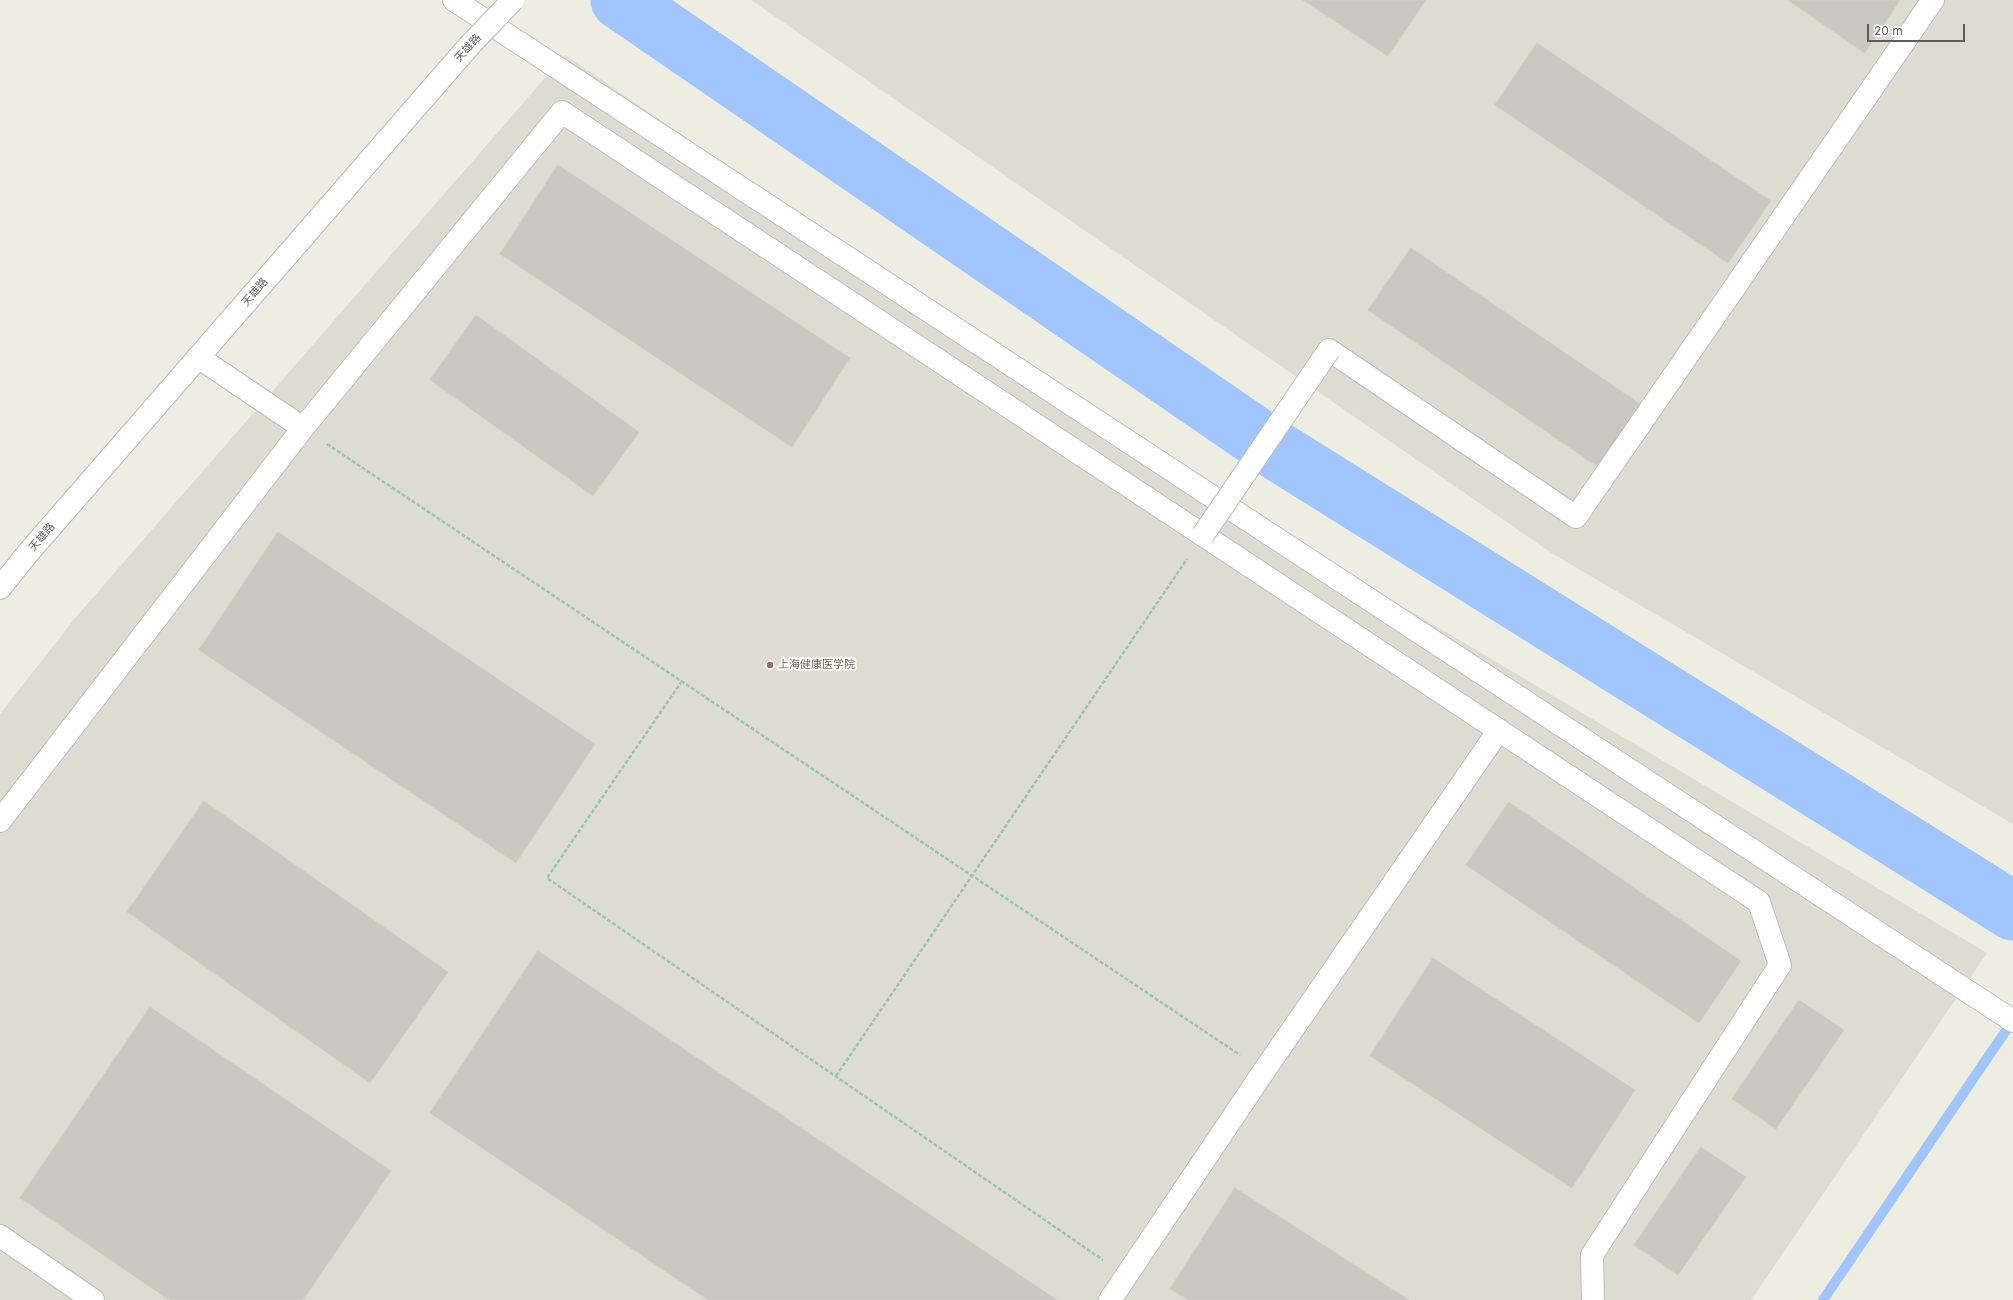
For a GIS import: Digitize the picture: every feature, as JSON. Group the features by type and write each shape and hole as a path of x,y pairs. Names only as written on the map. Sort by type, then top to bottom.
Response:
{"street":[{"path":"454,0 2013,1020"},
{"name":"天雄路","path":"0,588 28,553 469,46 513,0"},
{"path":"1203,535 1329,350 1576,517 1933,0"},
{"path":"0,821 304,428 562,112 1759,902 1780,965 1592,1255 1593,1300"},
{"path":"198,357 304,428"},
{"path":"1110,1300 1264,1071 1499,730"},
{"path":"0,1236 94,1300"}],"path":[{"path":"304,428 1264,1071"},
{"path":"836,1076 1203,535"},
{"path":"682,681 547,878 1127,1276"}],"shaded area":[{"path":"751,0 2013,0 2013,824 1553,554"},
{"name":"上海健康医学院","path":"565,55 1186,478 1987,953 1751,1300 0,1300 0,714 76,617"}],"building":[{"path":"1303,0 1426,0 1388,56"},
{"path":"1788,0 1900,0 1865,53"},
{"path":"1537,43 1771,201 1728,263 1495,105"},
{"path":"558,165 850,358 792,447 500,254"},
{"path":"1411,248 1643,406 1601,469 1368,310"},
{"path":"476,315 639,432 593,496 430,380"},
{"path":"278,532 595,744 516,863 199,650"},
{"path":"204,801 448,972 370,1083 127,912"},
{"path":"1509,802 1741,961 1699,1023 1466,865"},
{"path":"538,951 1057,1300 708,1300 430,1113"},
{"path":"1433,958 1635,1090 1572,1188 1370,1056"},
{"path":"1799,1000 1844,1030 1776,1129 1732,1099"},
{"path":"150,1007 391,1171 303,1300 169,1300 20,1198"},
{"path":"1701,1147 1746,1177 1678,1275 1634,1245"},
{"path":"1235,1188 1409,1300 1188,1300 1170,1289"}],"waterway":[{"path":"620,0 1271,447 2013,911"},
{"path":"1823,1300 2013,1020"}],"place":[{"name":"上海健康医学院","path":"770,665"}]}
